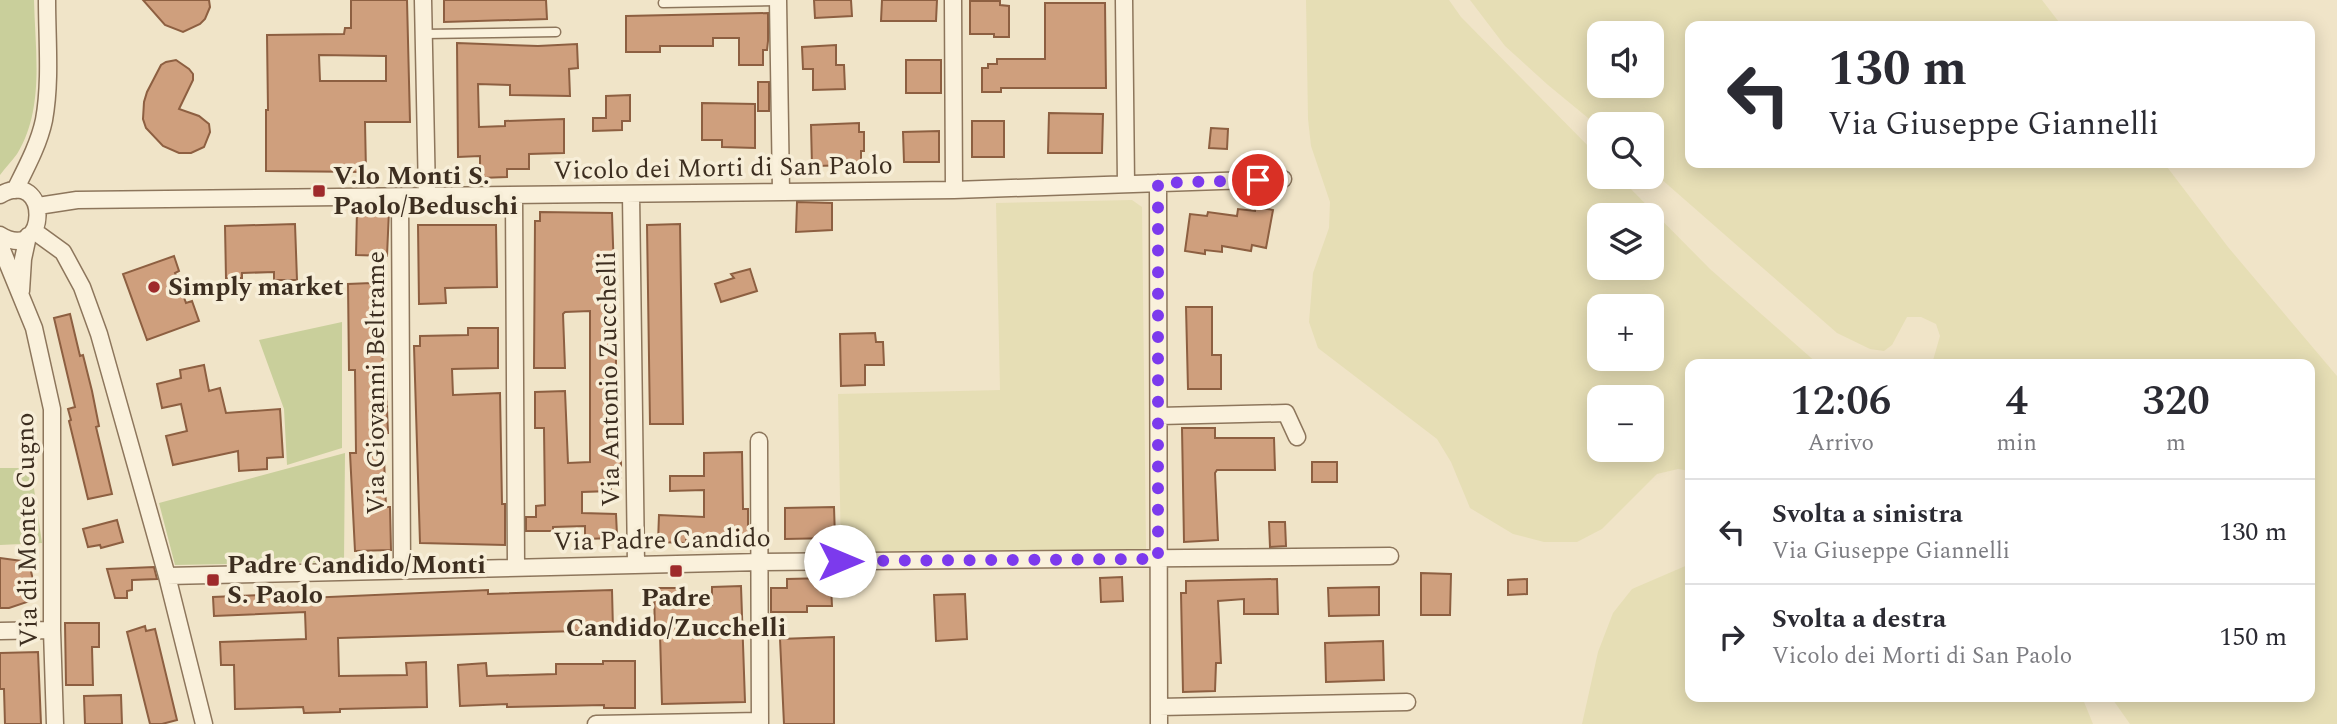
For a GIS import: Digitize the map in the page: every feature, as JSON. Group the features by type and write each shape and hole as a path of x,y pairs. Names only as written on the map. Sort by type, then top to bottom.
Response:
{"street":[{"path":"38,206 29,195 7,193 31,158 43,122 48,87 47,0"},
{"path":"423,0 427,195"},
{"path":"953,0 954,190"},
{"path":"1124,0 1126,184"},
{"path":"778,1 781,192"},
{"name":"Vicolo dei Morti di San Paolo","path":"38,206 77,200 954,190 1283,178"},
{"path":"1158,183 1159,716 1407,702"},
{"name":"Via Antonio Zucchelli","path":"631,194 636,565"},
{"path":"514,195 516,567"},
{"name":"Via Giovanni Beltrame","path":"400,197 402,569"},
{"name":"Via di Monte Cugno","path":"20,297 23,259 39,216 38,206"},
{"path":"0,235 14,240 31,234 64,252 82,287 99,334 167,576 204,724"},
{"name":"Via di Monte Cugno","path":"0,245 34,328 52,409 52,630 55,724"},
{"path":"1159,416 1286,413 1297,437"},
{"path":"596,724 760,722 759,441"},
{"name":"Via Padre Candido","path":"167,576 761,562 1390,556"},
{"path":"0,631 52,630"}],"lane":[{"path":"663,3 778,1"},
{"path":"424,34 556,32"}],"shaded area":[{"path":"1306,0 1449,0 1461,17 1587,145 1587,189 1631,189 1645,203 1587,203 1587,280 1664,280 1664,222 1710,269 1812,359 1685,359 1685,470 1678,469 1657,474 1602,529 1577,542 1544,542 1513,534 1470,508 1451,462 1437,439 1318,348 1309,322 1313,273 1329,228 1330,202 1311,146"},
{"path":"1470,0 2042,0 2058,21 1685,21 1685,168 2168,168 2228,247 2337,376 2337,724 2130,724 2115,702 2315,702 2315,359 1933,359 1940,336 1936,324 1921,317 1907,317 1892,345 1884,351 1870,349 1837,333 1664,182 1664,112 1587,112 1587,117 1505,46"},
{"path":"1132,200 1142,207 1146,550 841,552 838,394 1000,390 996,203"},
{"path":"1685,566 1685,702 2084,702 2093,724 1582,724 1598,652 1613,613 1632,589"}],"green space":[{"path":"0,0 34,0 36,79 32,118 26,137 17,154 0,175"},
{"path":"342,322 342,448 287,465 284,409 259,340"},
{"path":"345,453 344,562 175,565 159,503"},
{"path":"0,468 31,468 42,543 0,545"}],"building":[{"path":"143,0 209,0 210,7 200,24 183,32 165,25"},
{"path":"351,0 407,0 410,122 365,122 366,172 266,171 267,35 344,34 345,28 351,28","holes":["319,55 386,56 386,81 320,81"]},
{"path":"444,0 546,0 547,19 444,22"},
{"path":"814,0 851,0 852,16 815,18"},
{"path":"882,0 937,0 936,21 881,21"},
{"path":"970,1 1000,1 1000,5 1009,6 1009,37 970,34"},
{"path":"1045,3 1105,3 1106,88 1001,88 1001,92 982,92 982,68 988,68 988,64 997,64 997,59 1045,59"},
{"path":"768,13 768,41 767,50 763,50 763,65 739,65 739,38 713,38 713,46 660,46 660,52 626,52 626,16"},
{"path":"457,43 538,46 577,44 578,68 569,69 570,96 510,95 510,85 478,84 479,127 505,126 505,121 564,119 564,153 529,154 529,169 507,169 507,177 480,178 480,156 458,157"},
{"path":"836,45 836,65 844,65 845,89 813,90 813,69 803,69 802,47"},
{"path":"176,60 193,74 193,80 179,109 199,116 209,124 210,132 204,147 191,153 179,153 163,146 146,128 143,119 147,92 161,65"},
{"path":"906,60 941,60 941,93 906,93"},
{"path":"758,82 769,82 769,111 758,111"},
{"path":"630,95 630,121 622,121 622,130 593,131 593,118 606,118 606,96"},
{"path":"702,103 755,104 755,148 722,147 722,140 702,140"},
{"path":"1049,113 1103,114 1102,153 1048,153"},
{"path":"972,121 1004,121 1004,157 972,157"},
{"path":"859,123 859,132 864,132 861,165 812,166 811,125"},
{"path":"1211,128 1228,129 1227,149 1209,148"},
{"path":"939,131 939,162 904,162 903,132"},
{"path":"797,202 832,203 832,230 796,232"},
{"path":"1255,207 1273,210 1266,248 1252,245 1251,251 1222,246 1222,252 1205,250 1205,254 1185,251 1190,214 1207,216 1208,212 1237,216 1238,209 1255,211"},
{"path":"357,209 389,210 387,256 356,255"},
{"path":"540,212 612,213 616,335 616,365 612,365 613,408 617,408 617,458 621,458 621,485 611,485 611,491 582,492 582,513 616,514 617,535 613,535 614,538 585,539 585,526 553,527 553,531 526,531 526,517 536,517 536,506 545,505 544,428 535,428 535,392 565,391 568,463 590,462 590,311 563,314 565,368 534,368 535,221 540,221"},
{"path":"295,224 297,280 274,280 274,272 242,273 242,278 226,278 225,226"},
{"path":"680,224 683,424 650,424 647,225"},
{"path":"418,225 496,225 497,287 445,288 446,303 419,304"},
{"name":"Simply market","path":"174,256 179,271 175,273 186,303 192,301 199,321 147,340 123,274"},
{"path":"750,269 757,291 721,302 715,284 734,278 731,274"},
{"path":"371,283 371,294 375,293 376,336 382,335 383,385 386,385 388,433 383,433 391,550 355,551 350,453 356,453 355,370 349,370 348,284"},
{"path":"1186,307 1212,307 1212,355 1221,355 1221,389 1188,389"},
{"path":"70,314 92,391 99,426 96,427 112,494 88,499 69,421 68,409 75,407 54,318"},
{"path":"468,328 498,328 498,368 452,369 453,395 500,393 505,545 420,543 414,346 420,346 420,336 468,335"},
{"path":"875,333 876,342 883,342 884,365 865,365 865,385 841,386 840,334"},
{"path":"204,365 209,391 220,388 226,413 280,409 283,457 267,458 267,469 239,471 238,451 173,465 166,436 187,431 181,404 162,408 157,384 181,378 180,370"},
{"path":"1182,428 1215,428 1215,438 1274,438 1275,470 1217,470 1215,473 1218,540 1184,542"},
{"path":"742,452 743,509 748,509 748,540 658,542 659,515 704,517 704,490 670,491 670,476 704,476 704,453"},
{"path":"1312,462 1337,462 1337,482 1312,482"},
{"path":"834,507 835,538 785,539 785,508"},
{"path":"117,520 123,542 101,548 100,545 88,547 83,529"},
{"path":"1269,522 1285,522 1286,546 1270,547"},
{"path":"0,558 22,561 30,567 34,595 30,601 0,608"},
{"path":"154,567 157,579 132,580 132,590 127,591 127,598 115,598 107,569"},
{"path":"1421,573 1451,574 1450,615 1421,615"},
{"path":"1122,577 1123,601 1101,602 1100,578"},
{"path":"827,578 827,586 831,586 832,606 807,606 807,612 771,612 771,588 787,588 787,579"},
{"path":"1277,579 1278,614 1244,614 1244,599 1218,601 1221,663 1216,663 1215,691 1183,692 1181,593 1186,593 1186,581"},
{"path":"1527,579 1527,594 1508,595 1508,580"},
{"path":"741,586 745,702 662,704 660,634 655,634 654,588 684,588 684,605 712,605 712,587"},
{"path":"1379,587 1379,615 1329,616 1328,588"},
{"path":"488,590 488,594 612,590 613,630 338,638 339,676 407,675 406,663 426,662 427,707 340,709 340,712 304,713 303,707 235,709 234,665 221,665 220,642 306,639 305,612 214,616 213,597 284,594 284,599"},
{"path":"965,594 967,639 936,641 934,595"},
{"path":"65,623 99,623 99,647 92,647 93,685 66,685"},
{"path":"145,626 146,631 155,629 177,720 162,724 150,724 127,632"},
{"path":"834,637 834,724 784,724 780,639"},
{"path":"1383,641 1384,680 1326,682 1325,643"},
{"path":"38,652 41,724 5,724 4,689 0,689 0,653"},
{"path":"603,661 635,661 635,708 604,708 604,705 460,706 458,665 486,663 487,676 556,674 556,664 603,664"},
{"path":"121,695 122,724 85,724 84,696"}],"place":[{"name":"V.lo Monti S. Paolo/Beduschi","path":"319,191"},
{"name":"Simply market","path":"154,287"},
{"name":"Padre Candido/Zucchelli","path":"676,571"},
{"name":"Padre Candido/Monti S. Paolo","path":"213,580"}],"route":[{"path":"840,561 1158,559 1158,183 1258,180"}]}
